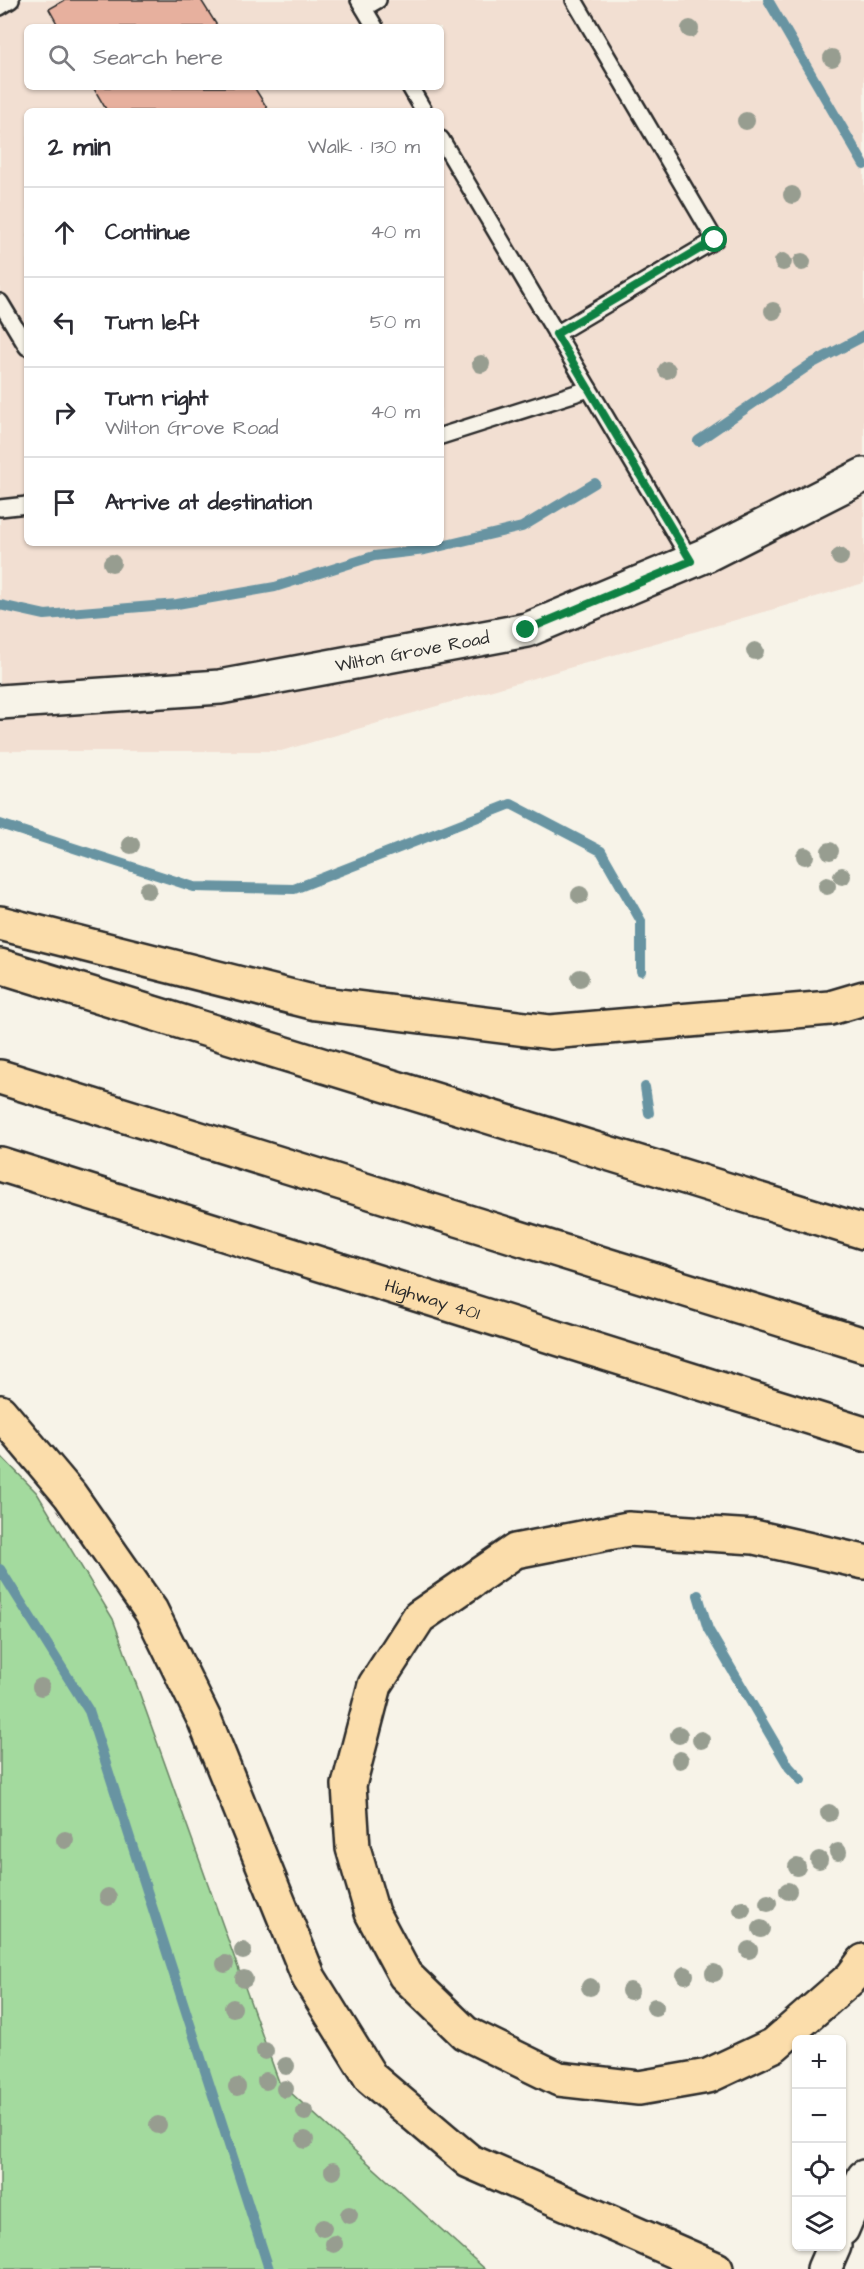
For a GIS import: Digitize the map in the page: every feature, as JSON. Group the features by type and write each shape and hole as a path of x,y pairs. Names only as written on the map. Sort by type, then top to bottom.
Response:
{"highway":[{"path":"0,923 316,1003 550,1032 830,1008 864,998"},
{"path":"0,966 864,1232"},
{"path":"0,1077 864,1345"},
{"name":"Highway 401","path":"0,1164 864,1434"},
{"path":"0,1412 70,1495 151,1611 205,1721 309,1978 371,2078 469,2161 716,2269"},
{"path":"864,1562 754,1537 628,1529 515,1551 419,1617 375,1685 349,1785 353,1848 372,1913 405,1975 465,2033 559,2079 639,2088 708,2076 774,2045 852,1977 864,1961"}],"main road":[{"name":"Wilton Grove Road","path":"0,702 220,687 526,630 691,561 864,475"},
{"path":"846,2220 864,2177"},
{"path":"825,2269 832,2251"}],"lane":[{"path":"0,7 11,0"},
{"path":"373,24 361,4 378,0"},
{"path":"556,334 715,240 574,0"},
{"path":"412,90 422,108"},
{"path":"444,144 691,561"},
{"path":"0,302 24,342"},
{"path":"444,435 589,389"},
{"path":"0,508 24,506"}],"shaded area":[{"path":"0,0 864,0 864,583 281,751 0,751"}],"green space":[{"path":"0,1455 37,1493 113,1619 279,2082 485,2269 0,2269"}],"building":[{"path":"65,0 201,0 216,24 57,24 49,9"},
{"path":"95,90 256,90 267,108 105,108"}],"waterway":[{"path":"768,0 864,165"},
{"path":"698,441 811,364 864,336"},
{"path":"444,545 522,527 595,483"},
{"path":"0,605 45,615 177,604 275,587 374,556 442,546"},
{"path":"0,824 194,887 294,889 511,804 601,851 641,921 641,971"},
{"path":"645,1087 649,1113"},
{"path":"0,1569 89,1711 269,2269"},
{"path":"698,1595 708,1629 789,1767 801,1780"}],"route":[{"path":"526,630 691,561 556,334 715,240"}]}
